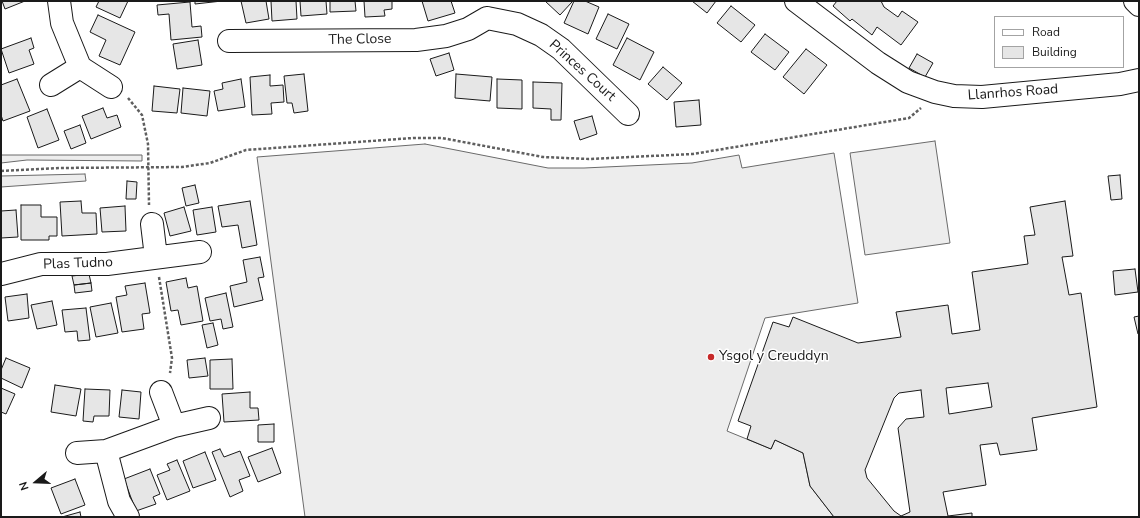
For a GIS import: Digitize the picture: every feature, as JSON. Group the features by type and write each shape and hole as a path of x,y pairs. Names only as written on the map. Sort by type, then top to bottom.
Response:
{"street":[{"path":"59,1 62,23 80,67 111,87"},
{"name":"Llanrhos Road","path":"796,1 878,63 908,82 935,92 954,96 982,97 1120,84 1139,80"},
{"path":"1135,1 1139,5"},
{"name":"The Close","path":"229,41 416,40 446,36 468,29 488,10"},
{"name":"Princes Court","path":"488,10 542,35 561,49 628,114"},
{"path":"51,85 80,67"},
{"path":"152,224 156,257"},
{"name":"Plas Tudno","path":"1,274 40,264 106,264 200,252"},
{"path":"161,392 174,426"},
{"path":"77,453 106,452 174,426 209,418"},
{"path":"106,452 119,501 128,517"}],"path":[{"path":"111,87 131,100 142,115 148,144 150,167 149,212 152,224"},
{"path":"1,171 60,168 182,167 210,163 246,150 412,138 442,138 543,157 590,159 693,154 909,118 927,103"},
{"path":"156,257 172,358 169,381 161,392"}],"shaded area":[{"path":"935,141 950,243 865,255 850,153"},
{"path":"425,144 548,168 584,168 692,163 739,155 742,168 834,153 858,303 765,318 727,431 771,449 775,440 803,453 810,486 834,517 305,517 257,157"},
{"path":"1,155 142,155 142,161 27,160 1,163"},
{"path":"85,174 86,181 1,187 1,176"}],"building":[{"path":"2,1 25,1 5,9"},
{"path":"99,1 128,1 120,18 96,7"},
{"path":"195,1 222,1 195,4"},
{"path":"241,1 266,1 269,19 246,23"},
{"path":"271,1 296,1 297,19 272,21"},
{"path":"300,1 326,1 327,14 301,16"},
{"path":"330,1 355,1 356,11 330,12"},
{"path":"364,1 392,1 392,9 384,10 385,16 365,17"},
{"path":"422,1 451,1 455,13 428,21"},
{"path":"545,1 571,1 572,2 560,15"},
{"path":"574,1 585,1 599,7 588,34 564,23"},
{"path":"692,1 716,1 707,13"},
{"path":"837,1 881,1 884,7 898,17 902,11 918,22 901,45 877,27 872,35 852,19 850,21 833,6"},
{"path":"190,2 192,27 201,26 202,37 171,40 169,14 158,15 157,5"},
{"path":"731,6 755,25 741,42 717,23"},
{"path":"608,14 629,24 617,49 596,39"},
{"path":"98,15 135,32 120,65 99,56 106,40 90,32"},
{"path":"765,34 789,52 775,70 751,52"},
{"path":"31,38 34,48 29,50 34,64 9,73 1,49"},
{"path":"627,38 654,52 640,80 613,65"},
{"path":"198,40 202,65 177,69 173,44"},
{"path":"806,49 827,65 804,94 783,77"},
{"path":"449,53 454,70 436,76 430,59"},
{"path":"917,54 933,63 925,77 909,68"},
{"path":"663,67 682,83 667,100 648,84"},
{"path":"304,74 308,111 294,113 292,103 287,103 284,76"},
{"path":"456,74 492,77 490,101 455,98"},
{"path":"270,75 270,86 283,85 284,102 271,103 272,114 252,115 250,77"},
{"path":"17,79 30,111 3,121 1,115 1,85"},
{"path":"241,79 245,107 218,111 214,91 223,89 222,83"},
{"path":"497,79 522,80 522,109 497,108"},
{"path":"533,82 562,83 561,120 551,120 551,109 533,108"},
{"path":"154,86 180,89 177,113 152,111"},
{"path":"183,88 210,91 207,116 181,113"},
{"path":"699,100 701,125 676,127 674,102"},
{"path":"103,108 107,118 117,115 121,127 91,139 82,116"},
{"path":"47,109 59,140 38,148 27,117"},
{"path":"592,116 597,134 580,140 574,121"},
{"path":"80,125 86,143 71,149 64,131"},
{"path":"1120,175 1122,199 1111,200 1108,176"},
{"path":"127,181 137,182 136,199 126,199"},
{"path":"195,185 199,203 186,206 182,188"},
{"path":"81,201 82,213 96,213 97,234 62,236 60,202"},
{"path":"250,201 257,245 242,248 238,225 222,227 218,206"},
{"path":"1065,201 1073,256 1062,257 1069,295 1081,293 1097,407 1032,418 1037,450 1000,455 997,443 980,445 986,485 943,492 948,516 972,513 972,517 834,517 810,486 803,453 775,440 771,449 747,439 751,426 738,421 773,322 789,327 793,317 858,343 901,337 896,312 948,305 952,334 980,330 972,272 1028,264 1024,236 1035,235 1030,207","holes":["988,383 992,407 949,414 946,388","921,390 924,417 906,419 898,428 910,512 901,516 894,511 867,478 865,470 894,398 899,393"]},
{"path":"21,205 41,205 41,217 57,217 57,236 49,236 49,240 21,240"},
{"path":"125,206 126,231 102,232 100,208"},
{"path":"184,207 191,231 170,236 164,213"},
{"path":"212,207 216,232 197,235 193,210"},
{"path":"16,210 18,237 1,238 1,211"},
{"path":"260,257 264,277 258,278 263,300 234,307 230,286 247,282 243,260"},
{"path":"1135,269 1138,292 1115,295 1113,271"},
{"path":"89,274 91,283 74,285 72,276"},
{"path":"186,278 188,288 197,286 203,321 181,325 178,310 171,311 166,282"},
{"path":"91,283 92,291 75,293 74,285"},
{"path":"145,283 150,313 142,314 144,329 122,332 116,297 127,295 125,286"},
{"path":"226,293 233,327 223,329 221,319 210,321 205,298"},
{"path":"27,294 29,318 8,321 5,297"},
{"path":"52,301 57,325 37,329 31,305"},
{"path":"111,303 118,333 96,337 90,307"},
{"path":"86,308 90,340 78,341 77,331 65,332 62,310"},
{"path":"1139,316 1139,334 1138,334 1134,317"},
{"path":"213,323 218,345 207,348 202,325"},
{"path":"6,358 30,368 22,388 1,378 1,370"},
{"path":"205,358 208,376 189,378 187,360"},
{"path":"232,359 233,389 210,389 210,360"},
{"path":"55,385 81,389 76,416 51,412"},
{"path":"1,388 15,394 6,414 1,412"},
{"path":"85,389 110,390 109,416 94,416 93,422 83,421"},
{"path":"122,390 141,392 139,419 119,417"},
{"path":"250,392 250,408 258,408 259,420 224,422 222,394"},
{"path":"274,424 274,442 258,442 258,425"},
{"path":"272,448 281,473 258,482 248,457"},
{"path":"220,449 224,457 240,451 250,476 239,480 243,491 230,497 212,452"},
{"path":"205,452 216,480 193,488 183,461"},
{"path":"177,460 190,491 167,500 157,475 170,470 167,464"},
{"path":"150,469 160,494 153,497 156,504 136,511 124,479"},
{"path":"75,479 85,505 61,514 51,488"},
{"path":"80,512 81,517 62,517"}],"place":[{"name":"Ysgol y Creuddyn","path":"711,357"}]}
